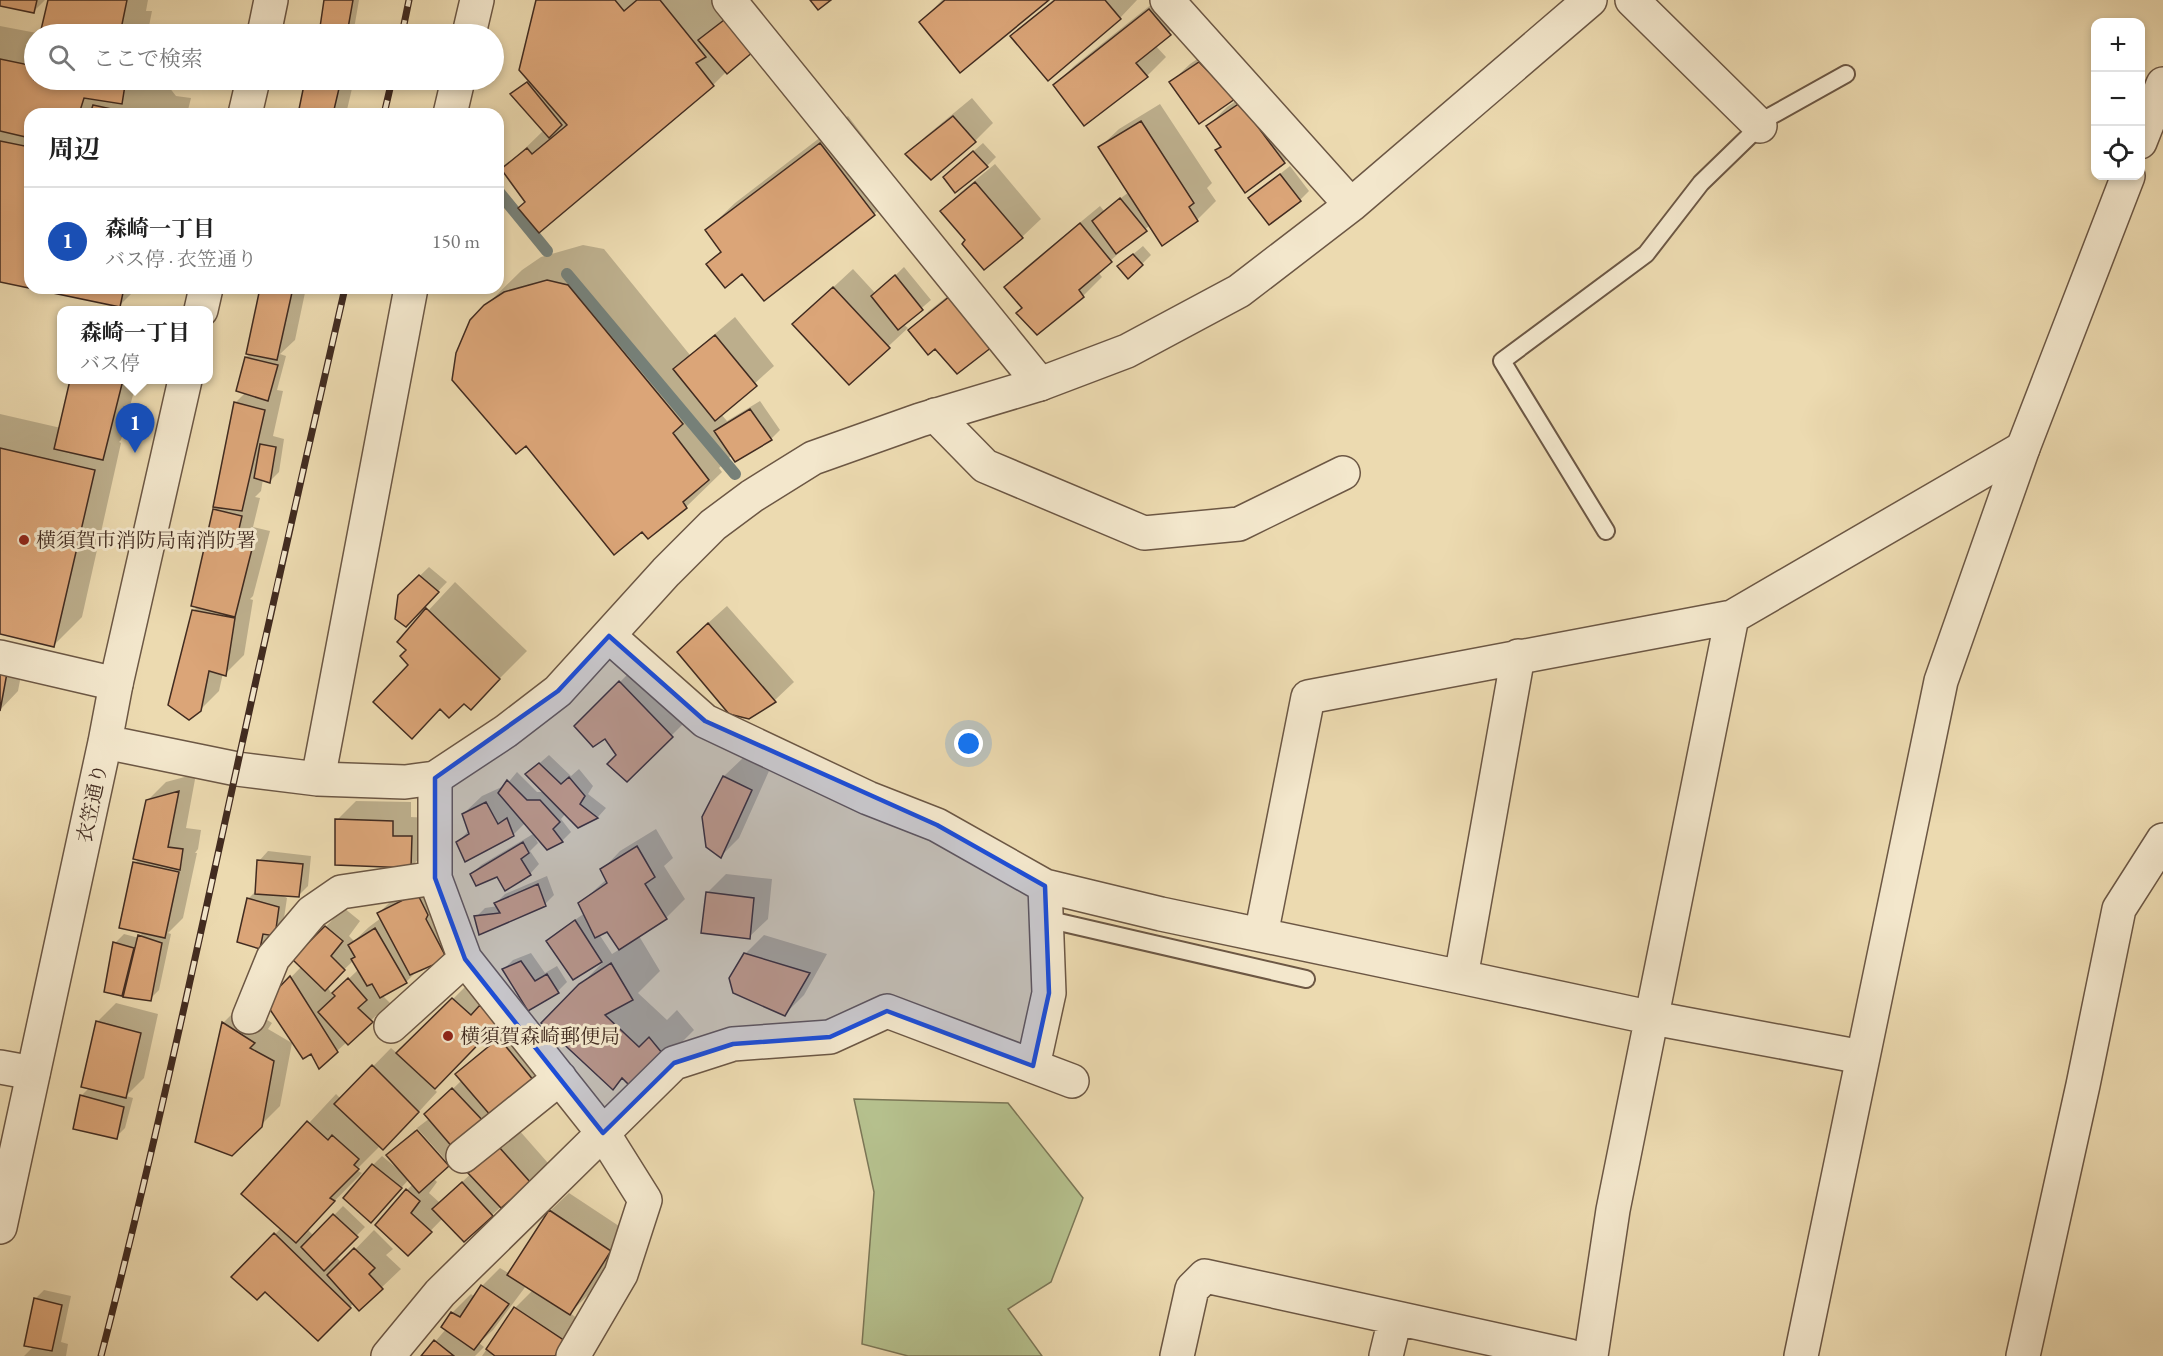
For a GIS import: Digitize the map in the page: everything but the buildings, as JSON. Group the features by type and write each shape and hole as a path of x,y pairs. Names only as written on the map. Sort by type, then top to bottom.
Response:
{"street":[{"path":"266,24 271,0"},
{"path":"471,24 477,0"},
{"path":"729,0 1040,384"},
{"path":"1167,0 1351,205"},
{"path":"105,742 237,769 318,779 405,782 435,778 506,731 558,691 666,572 713,525 752,496 813,458 935,415 1040,384 1127,351 1239,291 1351,205 1590,0"},
{"path":"1632,0 1760,126"},
{"path":"2145,129 2163,84"},
{"path":"247,108 251,90"},
{"path":"451,108 456,90"},
{"path":"1801,1356 1941,681 2024,448 2126,180"},
{"path":"318,779 410,294"},
{"name":"衣笠通り","path":"0,1227 116,684 184,384"},
{"path":"935,415 985,466 1144,533 1239,525 1343,473"},
{"path":"1261,935 1308,697 1732,617 2024,448"},
{"path":"1591,1356 1609,1234 1732,617"},
{"path":"609,636 705,721 868,798 937,825 1045,886 1161,914 1653,1018 1862,1057"},
{"path":"1461,976 1518,656"},
{"path":"0,657 116,684"},
{"path":"435,778 435,878 465,959 603,1133 645,1200 621,1275 573,1356"},
{"path":"2024,1356 2119,909 2163,840"},
{"path":"249,1017 273,958 312,912 341,892 435,878"},
{"path":"1033,1066 1049,993 1045,886"},
{"path":"390,1026 465,959"},
{"path":"388,1356 440,1293 674,1063 734,1044 830,1037 887,1011 1072,1081"},
{"path":"0,1067 33,1073"},
{"path":"463,1156 560,1078"},
{"path":"1177,1356 1192,1289 1205,1276 1570,1356"},
{"path":"1386,1356 1395,1318"}],"lane":[{"path":"1606,531 1502,361 1646,254 1701,183 1769,117 1846,74"},
{"path":"1046,919 1306,979"}],"highlighted area":[{"path":"609,636 705,721 937,825 1045,886 1049,993 1033,1066 887,1011 830,1037 733,1044 674,1063 603,1133 465,959 435,878 435,778 558,691"}],"green space":[{"path":"854,1099 1008,1103 1083,1198 1051,1282 1008,1309 1042,1356 908,1356 862,1344 874,1192"}],"waterway":[{"path":"504,198 547,251"},
{"path":"567,274 735,474"}],"railway":[{"path":"404,24 409,0"},
{"path":"385,108 390,90"},
{"path":"101,1356 164,1095 344,294"}],"place":[{"name":"森崎一丁目","path":"135,453"},
{"name":"横須賀市消防局南消防署","path":"24,540"},
{"name":"横須賀森崎郵便局","path":"448,1036"}]}
